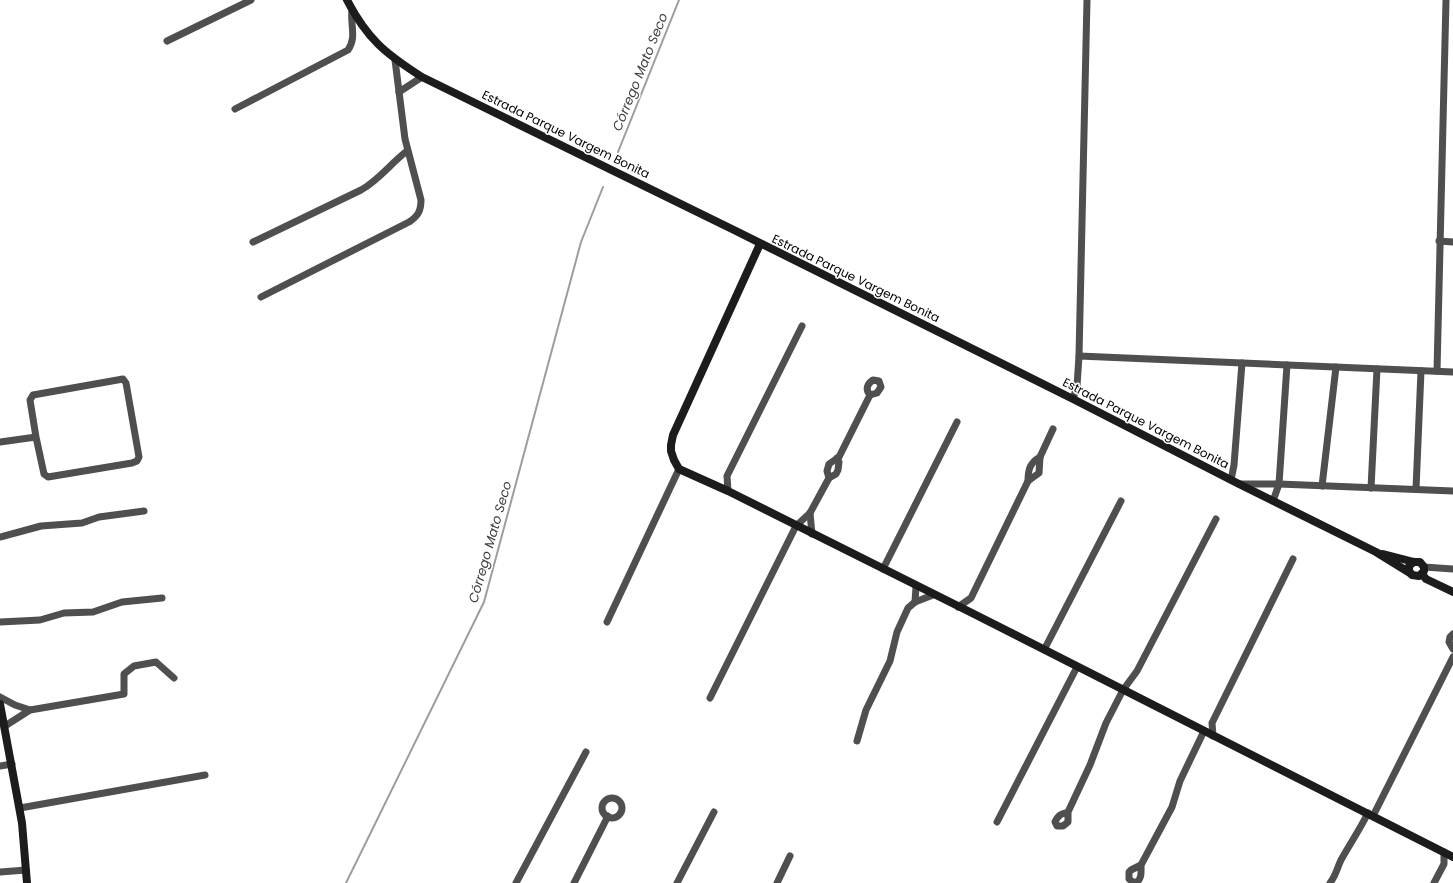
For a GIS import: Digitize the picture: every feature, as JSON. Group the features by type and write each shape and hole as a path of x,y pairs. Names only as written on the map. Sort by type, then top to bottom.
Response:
{"street":[{"path":"167,41 251,0"},
{"path":"1073,399 1077,386 1079,356 1087,0"},
{"path":"1437,371 1439,242 1449,19 1446,0"},
{"name":"Estrada Parque Vargem Bonita","path":"349,1 352,10 372,39 395,60 422,77 1073,399 1376,552 1410,574"},
{"path":"235,109 348,50 353,41 351,19 352,10"},
{"path":"261,297 416,217 421,208 421,200 414,169 407,151 402,124 395,60"},
{"path":"399,92 422,77"},
{"path":"253,242 361,190 373,182 407,151"},
{"path":"1439,242 1453,242"},
{"path":"760,244 673,435 670,445 671,451 679,469 728,491 1201,730 1371,814 1453,858 1444,864"},
{"path":"715,485 727,476 802,326"},
{"path":"1079,356 1453,372"},
{"path":"1231,480 1242,363"},
{"path":"1273,501 1279,484 1287,364"},
{"path":"1322,486 1336,367"},
{"path":"1371,488 1377,369"},
{"path":"1416,489 1421,371"},
{"path":"123,380 126,383 139,457 137,461 48,477 44,474 36,437 30,400 33,395 123,380"},
{"path":"710,698 796,526 810,512 828,478 827,468 831,461 837,458 870,395"},
{"path":"883,569 957,422"},
{"path":"1028,481 1039,473 1040,457 1053,429"},
{"path":"0,442 36,437"},
{"path":"970,612 971,598 1028,481 1028,471 1030,465 1040,457"},
{"path":"828,478 836,474 838,470 839,462 837,458"},
{"path":"607,622 679,469"},
{"path":"727,476 728,491"},
{"path":"1239,484 1279,484 1453,491"},
{"path":"1044,650 1121,501"},
{"path":"0,536 41,526 82,523 99,517 144,511"},
{"path":"810,512 812,534"},
{"path":"1068,812 1090,765 1106,723 1123,690 1137,671 1216,519"},
{"name":"Estrada Parque Vargem Bonita","path":"1376,552 1414,562"},
{"path":"1213,736 1212,723 1293,559"},
{"path":"1453,569 1423,571 1414,576 1410,574 1409,566 1414,562 1420,562 1423,571 1426,579 1453,592"},
{"path":"915,602 916,586"},
{"path":"857,741 866,710 890,661 897,632 908,608 915,602 933,595"},
{"path":"0,622 40,620 64,613 93,612 122,602 162,598"},
{"path":"958,607 971,598"},
{"path":"1453,634 1450,637 1449,642 1453,649"},
{"path":"1330,883 1336,875 1341,861 1371,814 1453,657"},
{"path":"5,726 30,710 124,694 124,674 134,666 156,662 174,678"},
{"path":"997,822 1077,667"},
{"path":"0,697 15,705 30,710"},
{"path":"0,704 20,808 27,883"},
{"path":"1141,865 1172,807 1180,780 1201,730 1212,723"},
{"path":"516,883 586,752"},
{"path":"0,766 12,764"},
{"path":"20,808 205,775"},
{"path":"678,883 714,812"},
{"path":"574,883 608,816"},
{"path":"1434,883 1444,864 1444,852"},
{"path":"776,883 790,856"},
{"path":"0,872 26,870"}],"waterway":[{"name":"Córrego Mato Seco","path":"618,152 679,0"},
{"name":"Córrego Mato Seco","path":"346,883 484,602 581,242 603,187"}]}
